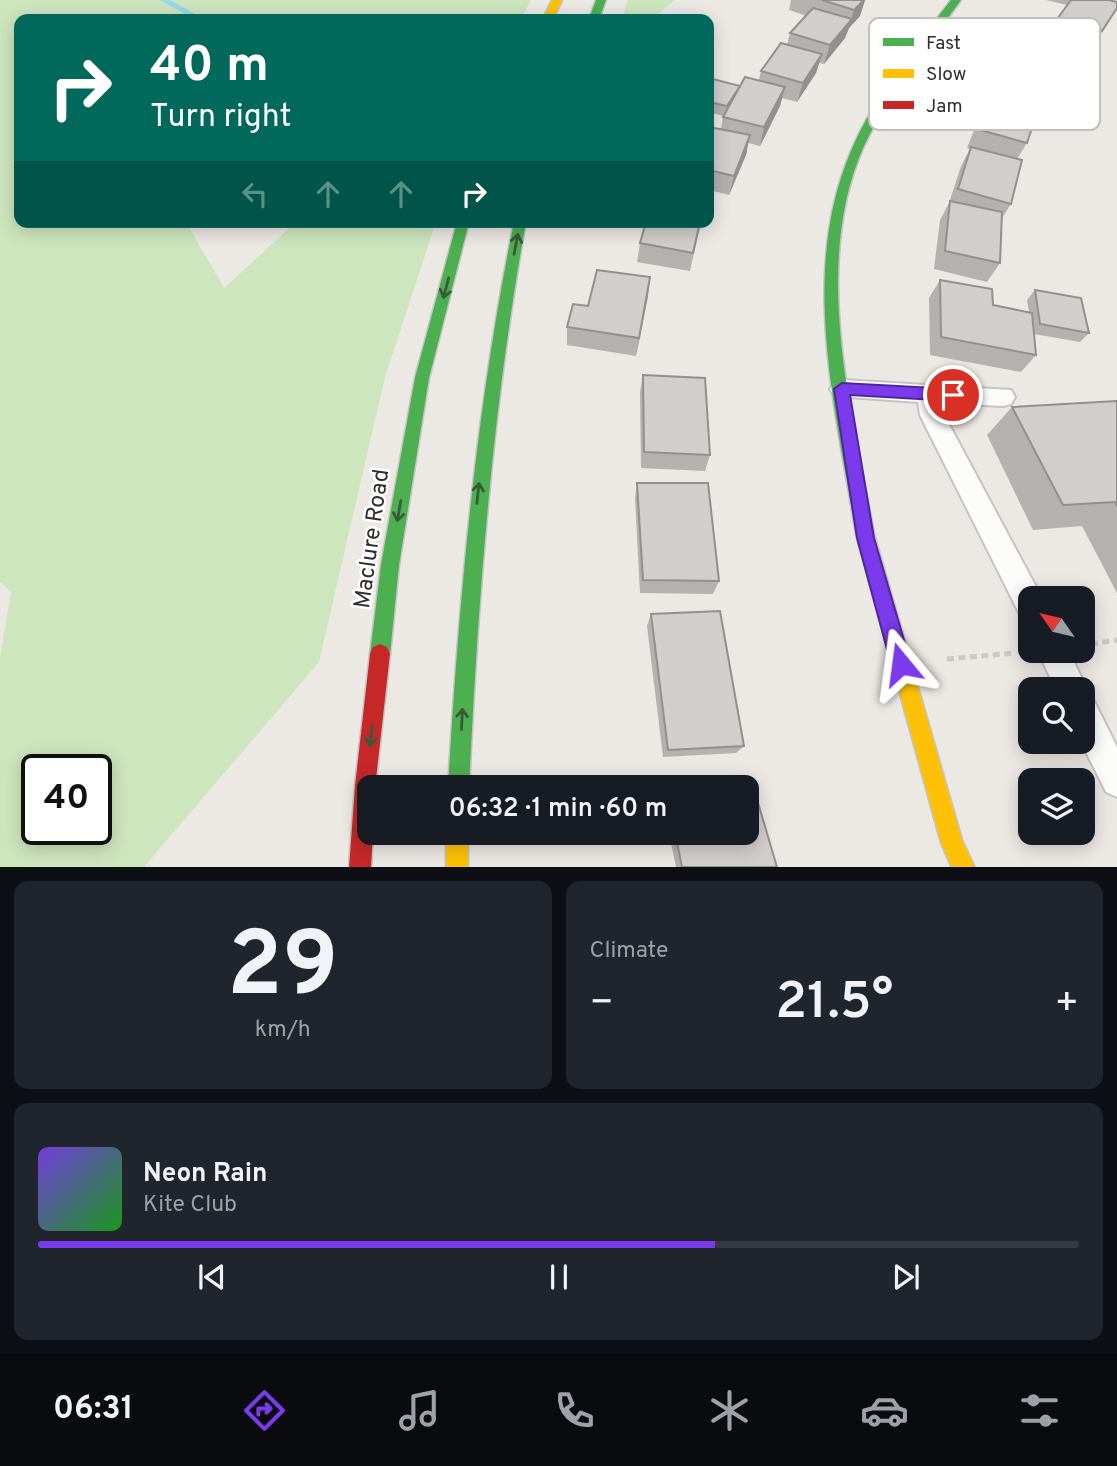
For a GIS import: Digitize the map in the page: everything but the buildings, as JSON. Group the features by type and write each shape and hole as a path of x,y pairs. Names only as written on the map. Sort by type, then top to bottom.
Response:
{"main road":[{"path":"943,18 956,0"},
{"path":"869,130 849,170 833,244 830,304 866,538 952,843 964,867"},
{"name":"Maclure Road","path":"360,867 365,786 390,565 422,378 461,228"},
{"path":"459,775 472,543 493,361 519,228"},
{"path":"457,845 457,867"}],"lane":[{"path":"842,389 1003,397"},
{"path":"928,394 932,415 1020,586"},
{"path":"1095,736 1117,781"}],"path":[{"path":"1096,643 1117,640"},
{"path":"901,664 1018,652"}],"green space":[{"path":"0,0 531,0 524,14 14,14 14,228 189,228 224,288 289,228 434,228 385,377 319,662 144,867 0,867 0,657 11,592 0,582"},
{"path":"628,0 675,0 658,14 624,14"}],"waterway":[{"path":"164,0 191,14"}],"traffic: fast":[{"path":"596,14 601,0"},
{"path":"943,18 956,0"},
{"path":"865,534 835,352 832,261 838,216 849,171 869,126"},
{"path":"380,654 390,565 422,378 461,228"},
{"path":"459,775 478,504 495,363 519,228"}],"traffic: slow":[{"path":"550,14 557,0"},
{"path":"865,534 952,843 964,867"},
{"path":"457,845 457,867"}],"traffic: jam":[{"path":"360,867 365,786 380,654"}],"route":[{"path":"901,664 866,538 842,389 953,395"}]}
